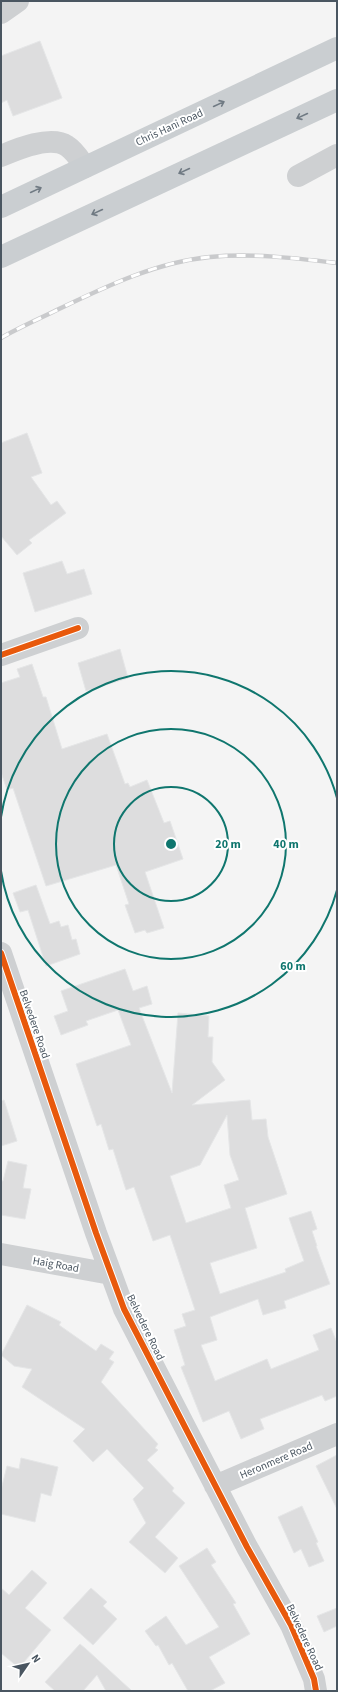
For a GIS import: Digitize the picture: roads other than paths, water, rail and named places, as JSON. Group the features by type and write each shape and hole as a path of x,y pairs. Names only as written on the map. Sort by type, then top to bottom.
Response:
{"main road":[{"name":"Chris Hani Road","path":"1,206 337,48"},
{"path":"1,257 337,100"}],"street":[{"path":"1,13 18,1"},
{"path":"1,156 41,143 59,142 67,146 75,153 85,167"},
{"path":"298,176 337,155"},
{"path":"1,655 78,628"},
{"name":"Belvedere Road","path":"1,953 7,989 124,1309 215,1486 291,1625 314,1679 316,1691"},
{"name":"Haig Road","path":"1,1254 111,1274"},
{"name":"Heronmere Road","path":"215,1486 337,1434"}],"railway":[{"path":"1,338 96,291 133,276 171,264 210,257 226,256 290,258 337,263"}]}
